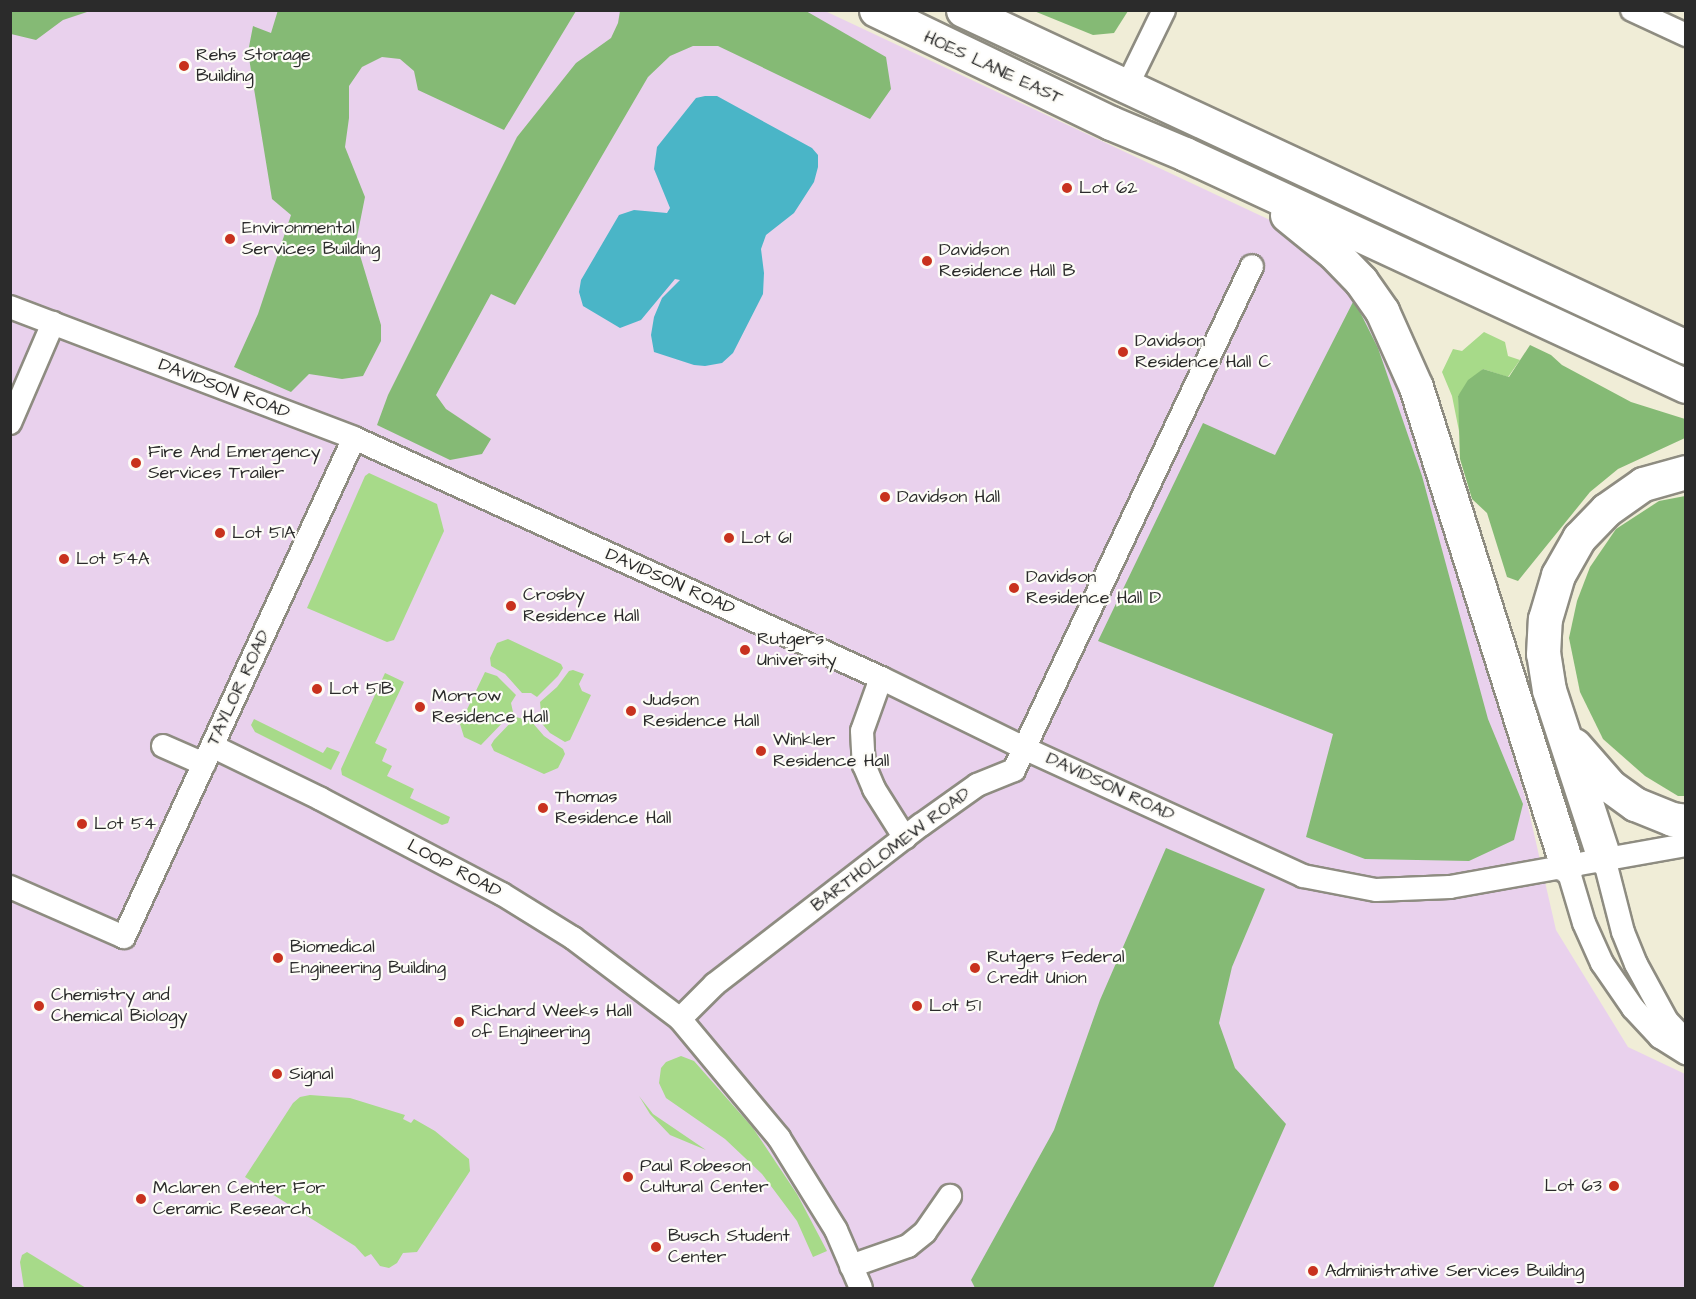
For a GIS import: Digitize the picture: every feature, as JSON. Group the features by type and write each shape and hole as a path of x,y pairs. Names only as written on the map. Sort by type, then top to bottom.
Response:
{"highway":[{"name":"HOES LANE EAST","path":"876,10 1111,123 1185,154"},
{"path":"963,10 1686,347"},
{"path":"1185,154 1686,386"},
{"path":"1185,154 1285,213 1334,253 1361,281 1382,311 1416,387 1567,866"},
{"path":"1492,257 1686,332"},
{"path":"1605,858 1549,690 1543,654 1545,619 1558,575 1579,538 1606,510 1643,484 1686,472"},
{"path":"1561,726 1585,761 1610,786 1635,804 1672,819 1686,821"}],"street":[{"path":"1127,86 1164,10"},
{"path":"1632,10 1686,35"},
{"name":"BARTHOLOMEW ROAD","path":"680,1019 715,984 905,838 977,785 1014,770 1252,266"},
{"name":"DAVIDSON ROAD","path":"10,307 354,438 881,678 1024,748 1303,876 1376,890 1450,887 1686,845"},
{"path":"10,423 53,323"},
{"name":"TAYLOR ROAD","path":"10,887 124,937 354,438"},
{"path":"881,678 862,731 864,765 874,789 905,838"},
{"name":"LOOP ROAD","path":"164,746 208,755 371,825 502,894 573,938 680,1019"},
{"path":"1605,858 1623,932 1636,964 1667,1021 1686,1041"},
{"path":"1567,866 1584,923 1602,963 1633,1008 1660,1037 1686,1053"},
{"path":"680,1019 779,1138 836,1230 861,1288"},
{"path":"851,1266 908,1246 925,1232 950,1196"}],"shaded area":[{"name":"Rutgers University","path":"10,11 825,11 1272,221 1328,263 1365,308 1384,349 1434,497 1527,803 1556,930 1628,1047 1685,1074 1685,1288 11,1288"}],"green space":[{"path":"11,10 90,11 63,20 36,40 11,34"},
{"path":"278,10 576,11 504,130 418,90 414,71 400,59 382,57 362,67 349,86 349,118 345,147 365,197 356,242 381,325 381,341 363,376 342,379 309,374 291,392 234,367 258,314 291,215 272,199 248,52 253,26 271,33"},
{"path":"620,11 806,11 886,57 891,89 870,119 718,46 693,46 670,56 648,77 515,305 491,294 436,395 446,409 491,439 482,454 450,460 377,425 388,395 517,137 576,63 611,38 618,23"},
{"path":"1034,11 1128,11 1114,33 1093,35"},
{"path":"1354,300 1378,348 1422,476 1488,719 1523,804 1514,840 1469,861 1365,859 1306,837 1333,734 1098,641 1203,423 1275,455"},
{"path":"1484,332 1505,342 1508,356 1520,360 1508,377 1483,369 1458,396 1460,436 1452,396 1442,372 1453,349 1462,351"},
{"path":"1530,345 1631,402 1685,419 1685,438 1618,469 1590,492 1518,581 1507,577 1487,513 1472,499 1460,459 1458,396 1468,380 1483,369 1509,377"},
{"path":"369,473 437,504 444,531 394,640 387,642 307,608 365,476"},
{"path":"1686,496 1685,796 1678,796 1645,776 1603,739 1580,692 1569,638 1577,601 1590,567 1616,529 1659,501"},
{"path":"508,639 561,664 563,668 537,697 531,693 522,693 505,674 491,666 490,658 497,643"},
{"path":"569,671 584,674 579,684 582,691 591,695 570,740 565,742 550,733 537,718 541,712 540,702 557,687"},
{"path":"485,672 497,676 516,695 511,703 513,712 481,745 464,737 460,724"},
{"path":"385,673 404,682 375,743 387,749 382,761 392,766 387,776 414,789 410,798 450,817 448,823 442,825 342,775 341,769"},
{"path":"516,717 531,721 544,736 563,749 565,754 558,768 544,774 494,751 491,745 494,740"},
{"path":"254,719 323,753 327,747 340,752 331,770 255,732 251,725"},
{"path":"1166,848 1265,889 1232,967 1219,1023 1235,1068 1286,1124 1213,1288 975,1288 971,1280 1054,1130 1100,1000"},
{"path":"681,1056 694,1061 753,1128 797,1194 827,1251 813,1257 797,1221 762,1174 725,1139 666,1098 659,1083 661,1068 666,1062"},
{"path":"310,1095 350,1098 405,1115 403,1119 411,1123 414,1119 435,1131 469,1159 470,1171 417,1252 403,1253 397,1263 389,1268 380,1266 371,1254 365,1257 355,1246 245,1177 293,1103 300,1097"},
{"path":"639,1096 653,1114 706,1150 670,1135 650,1114"},
{"path":"27,1252 86,1288 24,1288 20,1262 22,1255"}],"water":[{"path":"717,96 812,148 818,155 818,167 814,182 794,213 766,235 761,249 764,273 763,294 733,353 722,363 705,366 694,365 654,352 651,335 654,317 662,298 680,280 675,279 641,320 620,328 583,306 579,292 581,280 619,215 634,210 667,213 670,208 654,169 657,147 696,98"}],"place":[{"name":"Rehs Storage Building","path":"184,66"},
{"name":"Lot 62","path":"1067,188"},
{"name":"Environmental Services Building","path":"230,239"},
{"name":"Davidson Residence Hall B","path":"927,261"},
{"name":"Davidson Residence Hall C","path":"1123,352"},
{"name":"Fire And Emergency Services Trailer","path":"136,463"},
{"name":"Davidson Hall","path":"885,497"},
{"name":"Lot 51A","path":"220,533"},
{"name":"Lot 61","path":"729,538"},
{"name":"Lot 54A","path":"64,559"},
{"name":"Davidson Residence Hall D","path":"1014,588"},
{"name":"Crosby Residence Hall","path":"511,606"},
{"name":"Rutgers University","path":"745,650"},
{"name":"Lot 51B","path":"317,689"},
{"name":"Morrow Residence Hall","path":"420,707"},
{"name":"Judson Residence Hall","path":"631,711"},
{"name":"Winkler Residence Hall","path":"761,751"},
{"name":"Thomas Residence Hall","path":"543,808"},
{"name":"Lot 54","path":"82,824"},
{"name":"Biomedical Engineering Building","path":"278,958"},
{"name":"Rutgers Federal Credit Union","path":"975,968"},
{"name":"Chemistry and Chemical Biology","path":"39,1006"},
{"name":"Lot 51","path":"917,1006"},
{"name":"Richard Weeks Hall of Engineering","path":"459,1022"},
{"name":"Signal","path":"277,1074"},
{"name":"Paul Robeson Cultural Center","path":"628,1177"},
{"name":"Lot 63","path":"1614,1186"},
{"name":"Mclaren Center For Ceramic Research","path":"141,1199"},
{"name":"Busch Student Center","path":"656,1247"},
{"name":"Administrative Services Building","path":"1313,1271"}]}
